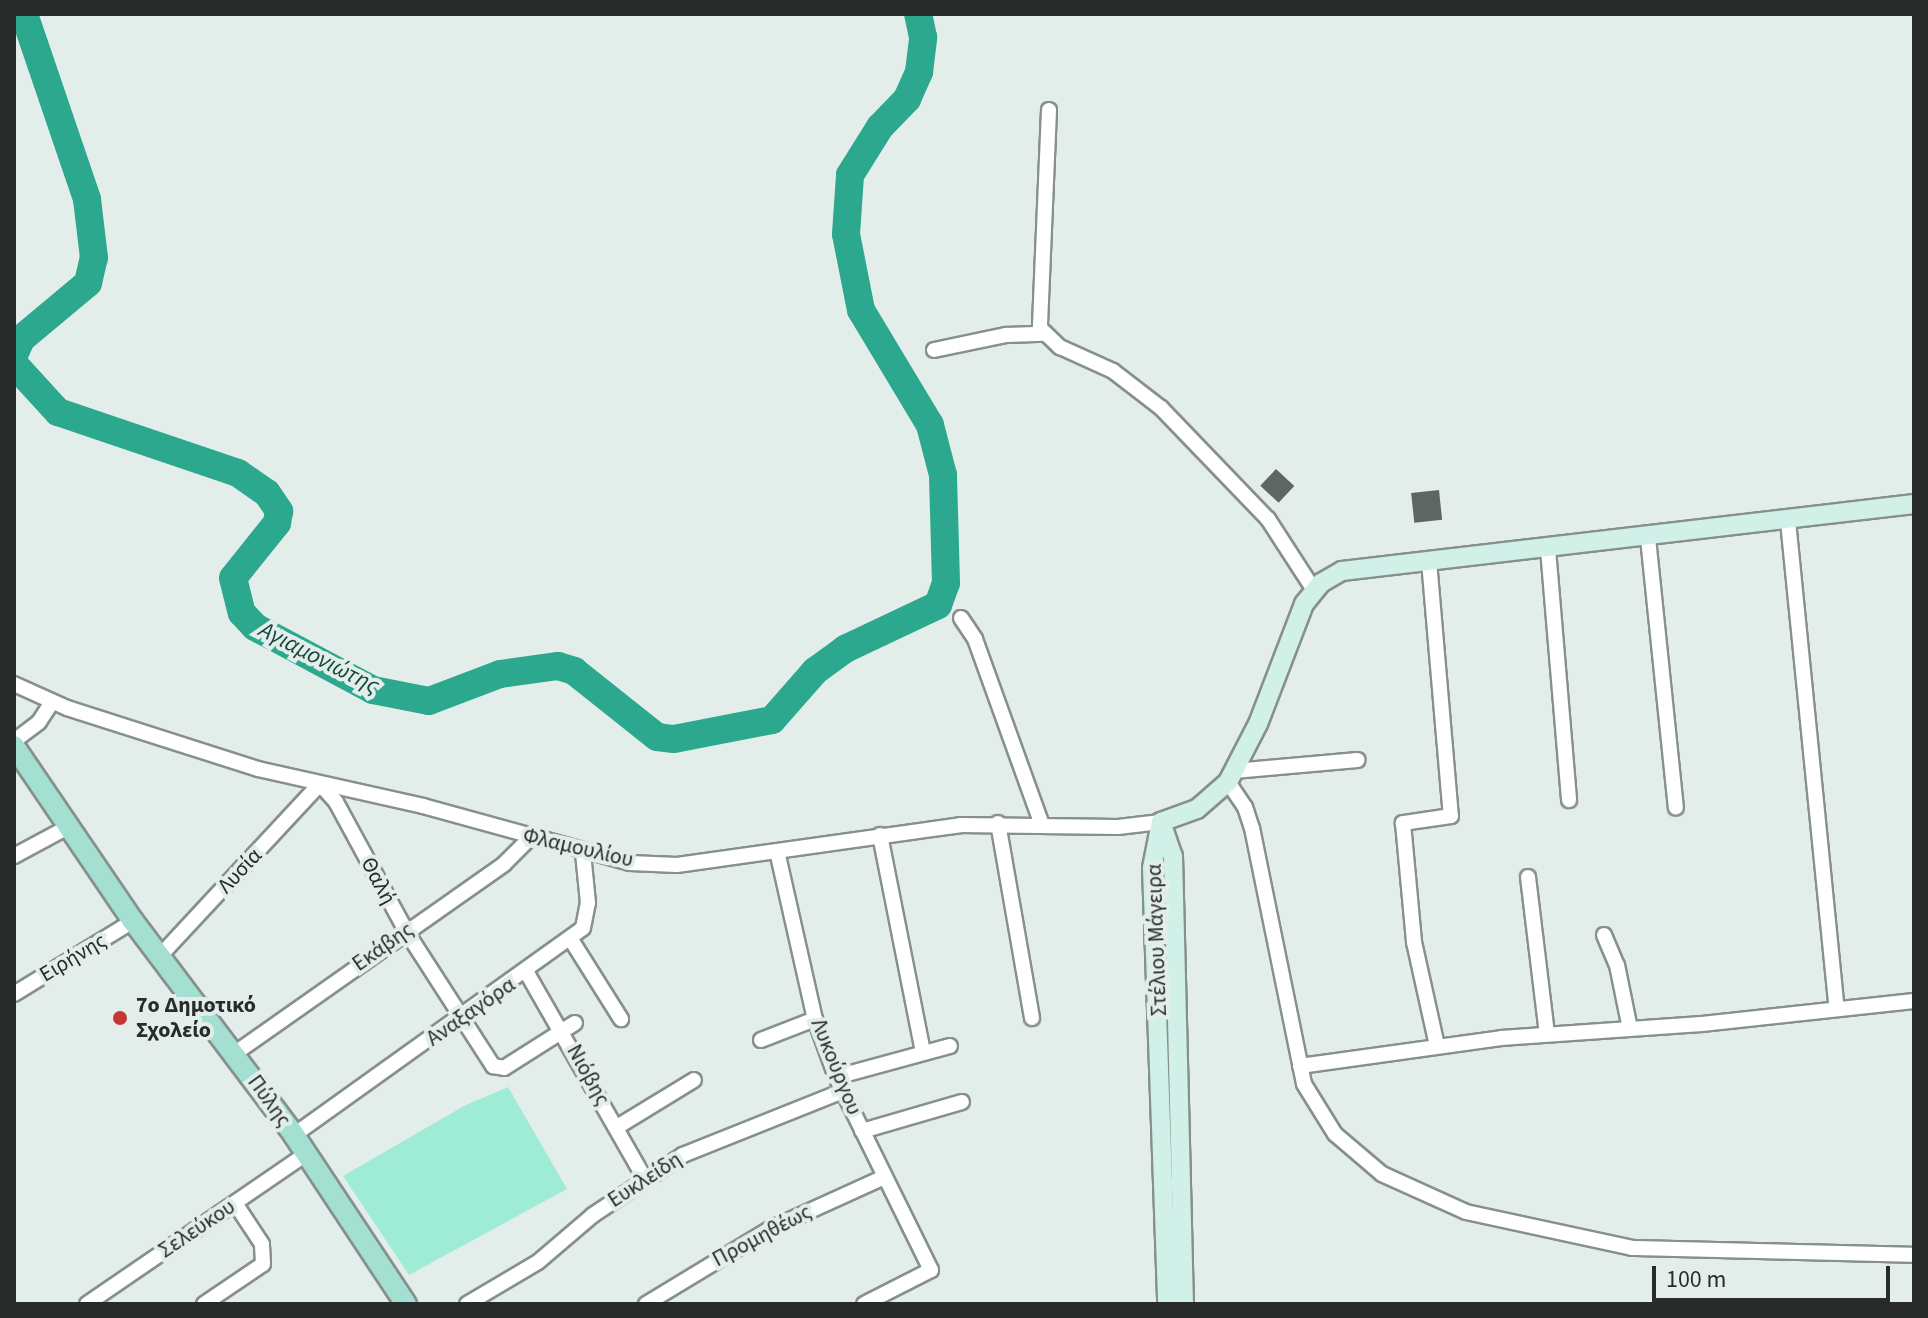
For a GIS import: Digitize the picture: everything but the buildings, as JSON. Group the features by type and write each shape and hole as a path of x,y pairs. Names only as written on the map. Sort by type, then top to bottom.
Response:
{"main road":[{"path":"1161,822 1197,809 1231,777 1314,590 1342,571 1648,538 1914,504"},
{"name":"Πύλης","path":"14,743 133,921 294,1135 406,1304"},
{"name":"Στέλιου Μάγειρα","path":"1161,822 1152,868 1167,1304"},
{"name":"Στέλιου Μάγειρα","path":"1161,822 1173,856 1184,1304"}],"street":[{"path":"1044,334 1037,320 1049,110"},
{"path":"934,350 1006,335 1044,334 1127,380 1161,408 1268,519 1314,590"},
{"path":"1788,521 1837,1009"},
{"path":"1648,538 1676,808"},
{"path":"1548,549 1569,800"},
{"path":"1429,561 1451,816 1403,823 1414,942 1437,1046"},
{"path":"961,618 975,639 1041,822"},
{"name":"Φλαμουλίου","path":"14,684 52,702 258,769 423,806 583,853 677,865 880,835 998,823 1041,822 1118,827 1161,822"},
{"path":"14,743 39,722 52,702"},
{"path":"1358,760 1231,777 1252,828 1300,1066 1316,1110 1357,1157 1406,1188 1466,1212 1648,1250 1914,1255"},
{"name":"Θαλή","path":"320,784 336,802 406,931 461,1020 497,1069 569,1027"},
{"name":"Λυσία","path":"159,957 320,784"},
{"path":"998,823 1032,1018"},
{"path":"14,856 68,827"},
{"path":"880,835 923,1052"},
{"name":"Εκάβης","path":"234,1054 504,864 530,838"},
{"name":"Λυκούργου","path":"777,851 815,1019 840,1084 931,1270 864,1304"},
{"name":"Αναξαγόρα","path":"294,1135 527,973 570,938 588,918 583,853"},
{"path":"1528,877 1547,1034"},
{"name":"Ειρήνης","path":"14,994 133,921"},
{"path":"1604,935 1617,965 1630,1029"},
{"path":"570,938 621,1019"},
{"name":"Νιόβης","path":"527,973 569,1027 645,1179"},
{"path":"1300,1066 1373,1060 1437,1046 1547,1034 1630,1029 1914,1001"},
{"path":"761,1040 815,1019"},
{"name":"Ευκλείδη","path":"467,1304 538,1262 645,1179 713,1141 840,1084 923,1052 950,1046"},
{"path":"617,1127 694,1080"},
{"path":"862,1131 962,1102"},
{"name":"Σελεύκου","path":"89,1304 306,1154"},
{"name":"Προμηθέως","path":"646,1304 770,1229 884,1177"},
{"path":"204,1304 263,1264 262,1244 235,1203"}],"green space":[{"path":"1163,859 1170,1006 1174,1240 1159,872"},
{"path":"508,1087 567,1189 409,1275 343,1176 464,1106"}],"waterway":[{"name":"Αγιαμονιώτης","path":"14,355 21,339 88,283 94,258 87,199 24,14"},
{"name":"Αγιαμονιώτης","path":"14,364 58,412 238,473 267,493 279,511 277,523 233,578 242,613 255,627 373,690 429,701 500,674 558,666 574,671 657,737 674,739 772,720 815,671 845,649 938,605 946,583 943,475 930,425 861,310 846,234 850,175 880,127 907,99 919,72 923,37 918,14"}],"place":[{"name":"7ο Δημοτικό Σχολείο","path":"120,1018"}]}
